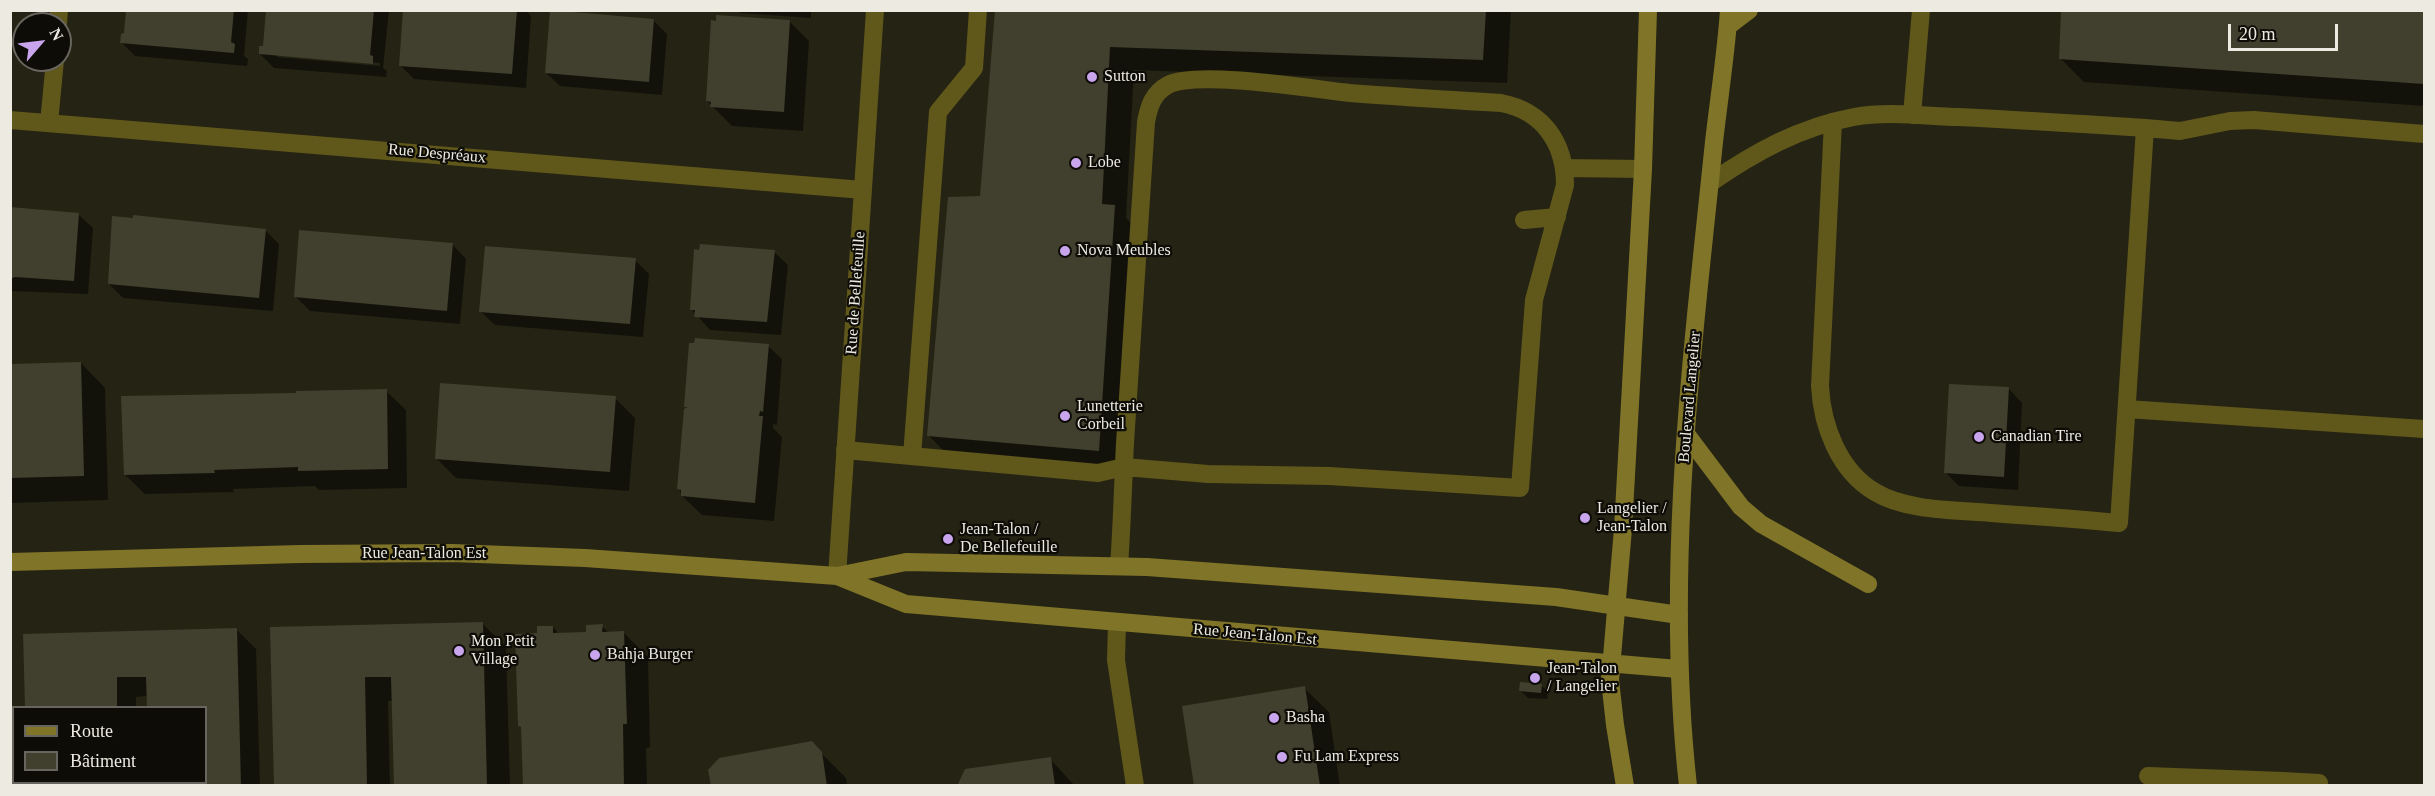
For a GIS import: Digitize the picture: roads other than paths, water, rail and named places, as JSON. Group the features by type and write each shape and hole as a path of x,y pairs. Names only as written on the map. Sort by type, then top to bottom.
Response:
{"main road":[{"path":"1625,786 1611,701 1611,663 1623,529 1643,169 1648,10"},
{"path":"1729,18 1749,10"},
{"name":"Boulevard Langelier","path":"1688,786 1680,720 1678,669 1681,511 1686,434 1710,183 1729,18"},
{"path":"1686,434 1741,507 1771,530 1868,584"},
{"name":"Rue Jean-Talon Est","path":"10,562 300,554 452,553 606,559 837,576 906,562 1119,566 1203,570 1556,597 1679,615"},
{"name":"Rue Jean-Talon Est","path":"837,576 906,604 1678,669"}],"street":[{"name":"Rue de Bellefeuille","path":"837,576 875,10"},
{"path":"912,456 938,112 974,68 978,10"},
{"path":"1912,115 1921,10"},
{"path":"49,123 54,72"},
{"path":"845,450 1098,473 1124,467 1208,474 1329,476 1520,488 1533,307 1565,185 1565,168 1553,135 1543,123 1516,106 1218,80 1192,79 1168,85 1156,94 1149,106 1146,122 1124,467 1119,566"},
{"path":"1710,183 1751,155 1779,141 1833,122 1856,117 1912,115 2180,131 2230,121 2254,120 2424,134"},
{"name":"Rue Despréaux","path":"10,120 863,190"},
{"path":"1833,122 1820,387 1821,406 1836,449 1861,482 1875,492 1925,507 2119,523 2145,128"},
{"path":"1565,168 1643,169"},
{"path":"1524,220 1557,217"},
{"path":"2127,409 2424,429"},
{"path":"1117,623 1116,660 1135,786"},
{"path":"2148,776 2319,783 2319,786"}],"place":[{"name":"Sutton","path":"1092,77"},
{"name":"Lobe","path":"1076,163"},
{"name":"Nova Meubles","path":"1065,251"},
{"name":"Lunetterie Corbeil","path":"1065,416"},
{"name":"Canadian Tire","path":"1979,437"},
{"name":"Langelier / Jean-Talon","path":"1585,518"},
{"name":"Jean-Talon / De Bellefeuille","path":"948,539"},
{"name":"Mon Petit Village","path":"459,651"},
{"name":"Bahja Burger","path":"595,655"},
{"name":"Jean-Talon / Langelier","path":"1535,678"},
{"name":"Basha","path":"1274,718"},
{"name":"Fu Lam Express","path":"1282,757"}]}
